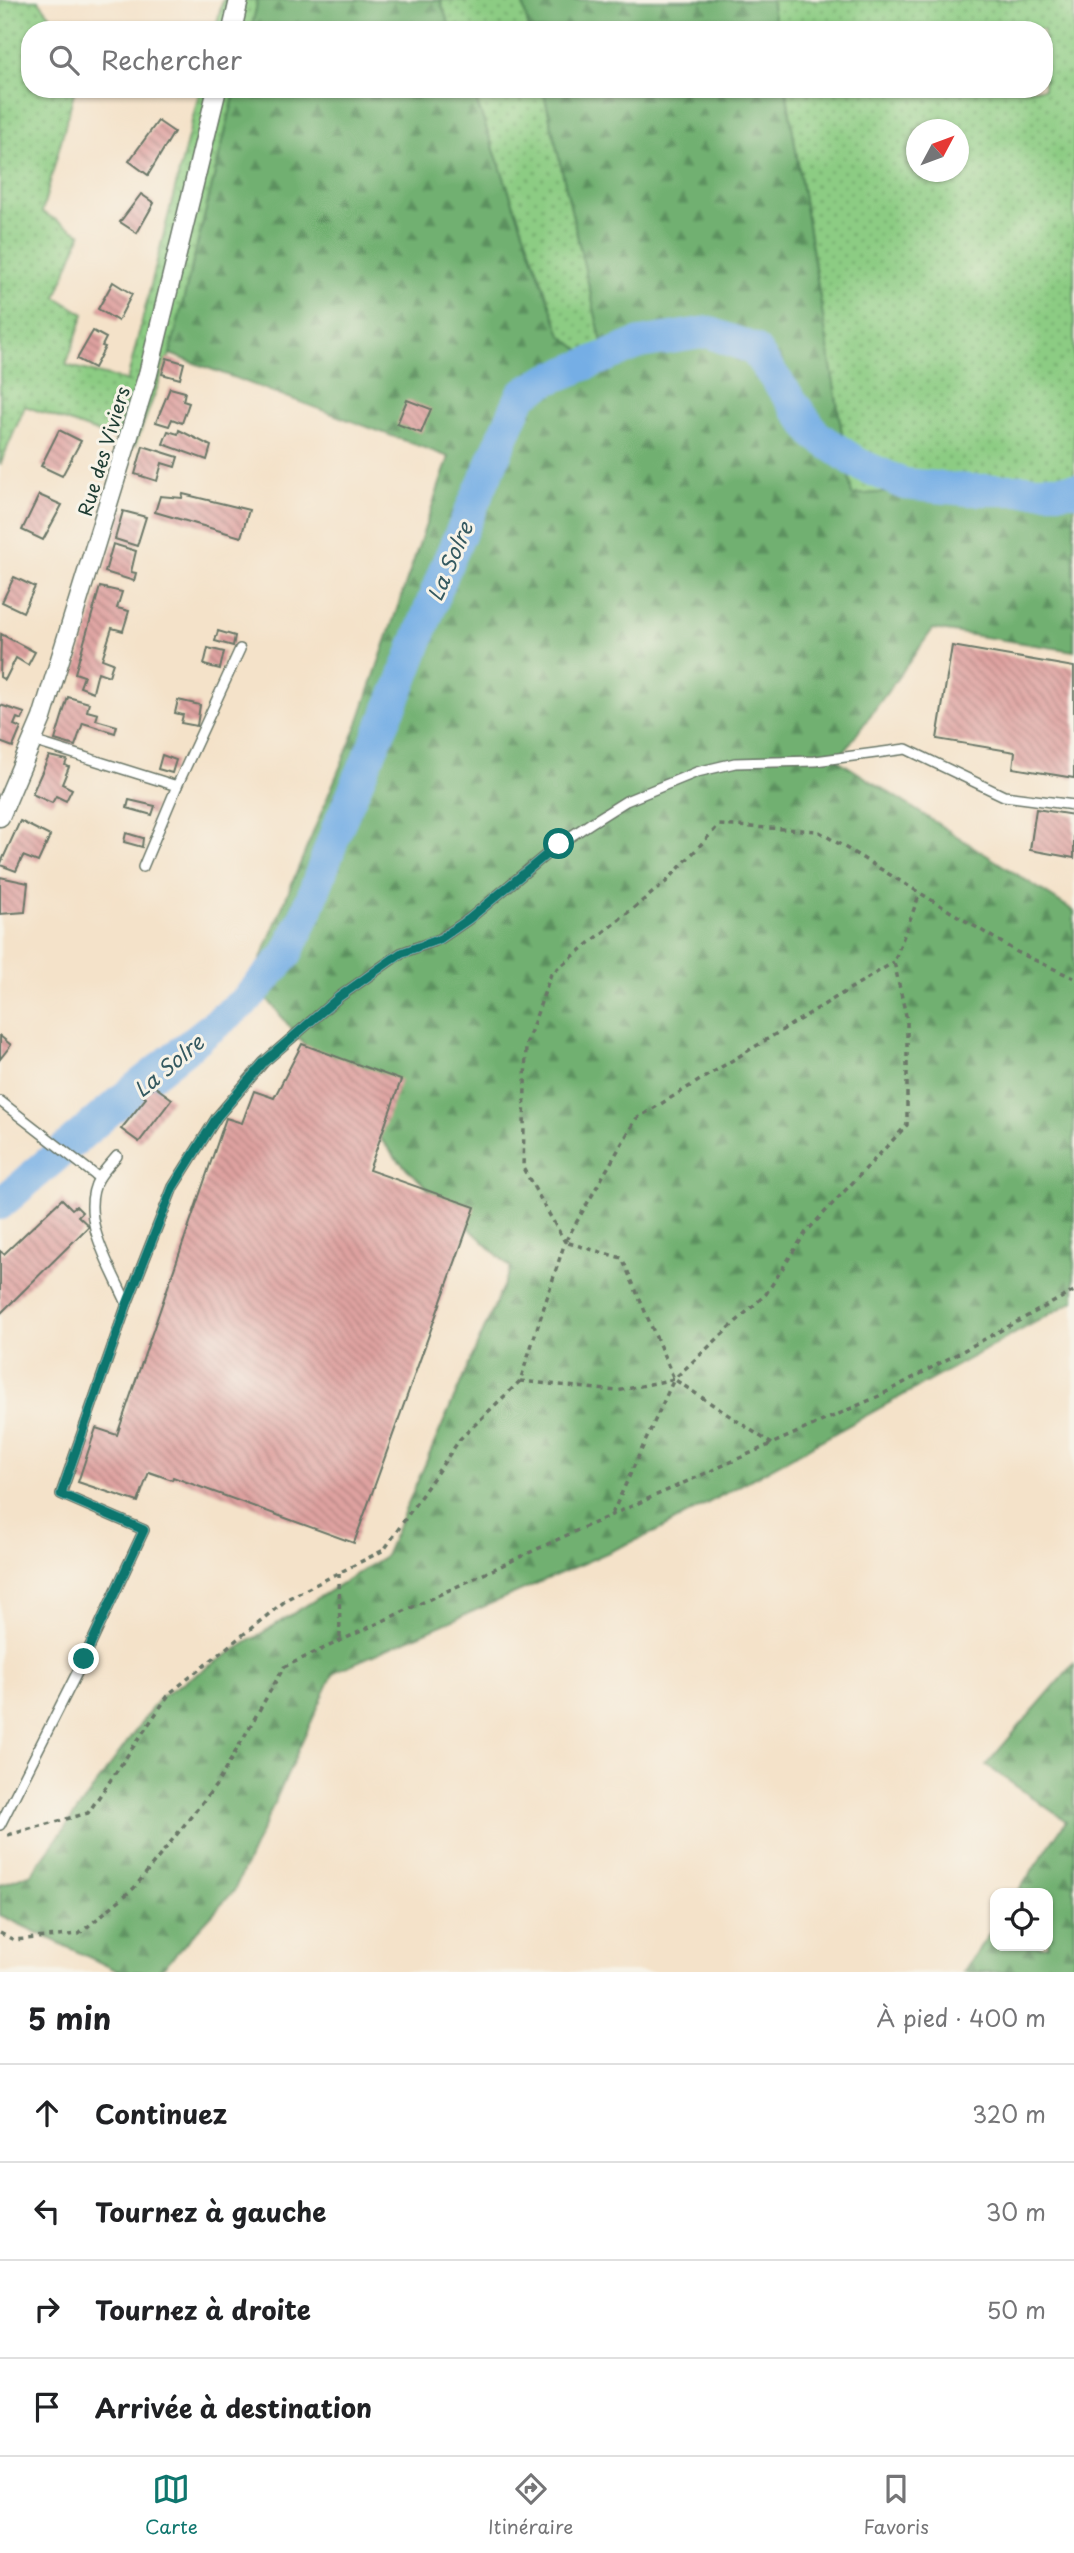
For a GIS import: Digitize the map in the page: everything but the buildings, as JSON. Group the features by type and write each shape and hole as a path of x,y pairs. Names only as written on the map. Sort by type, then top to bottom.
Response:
{"street":[{"path":"234,21 239,0"},
{"name":"Rue des Viviers","path":"0,817 33,741 148,374 215,98"}],"lane":[{"path":"144,867 177,786 240,649"},
{"path":"33,741 177,786"},
{"path":"0,1825 84,1659 144,1530 61,1494 127,1304 173,1187 192,1152 217,1117 264,1062 373,971 401,953 440,939 469,919 559,844 626,801 697,772 735,763 815,761 906,749 1004,796 1074,805"},
{"path":"0,1101 99,1178"},
{"path":"117,1156 99,1178 92,1204 99,1241 127,1304"}],"path":[{"path":"772,1444 674,1379 622,1258 565,1242 523,1168 526,1045 551,974 666,882 719,825 818,831 1017,952 1074,978"},
{"path":"611,1515 674,1379 766,1294 806,1232 907,1125 907,1020 894,962 920,892"},
{"path":"0,1838 88,1813 170,1693 289,1598 384,1550 460,1439 520,1381 565,1242 636,1119 894,962"},
{"path":"0,1933 14,1940 79,1934 134,1888 217,1784 284,1667 611,1515 879,1396 1074,1291"},
{"path":"520,1381 617,1391 674,1379"},
{"path":"338,1573 340,1641"}],"green space":[{"path":"0,0 38,0 55,21 21,21 21,98 73,98 42,212 81,234 56,297 84,314 66,365 127,381 198,98 234,98 170,354 135,446 25,406 0,465"},
{"path":"223,0 258,0 253,21 217,21"},
{"path":"258,0 440,0 448,21 253,21"},
{"path":"440,0 522,0 527,21 448,21"},
{"path":"522,0 771,0 774,21 527,21"},
{"path":"771,0 1074,0 1074,479 852,495 787,98 1053,98 1053,21 774,21"},
{"path":"234,98 475,98 561,335 609,373 545,98 787,98 852,495 1074,479 1074,651 933,629 838,760 1074,911 1074,1301 657,1531 334,1672 234,1891 159,1972 120,1972 0,1915 0,1885 32,1873 160,1697 385,1556 511,1268 396,1158 252,980 357,726 449,457 170,354"},
{"path":"475,98 545,98 610,374 561,335"},
{"path":"1074,1663 1074,1972 963,1972 990,1932 990,1951 1053,1951 1053,1888 1020,1888 1066,1821 986,1765"}],"waterway":[{"name":"La Solre","path":"0,1204 138,1086 246,1000 286,955 307,911 338,826 400,686 446,566 522,394 547,380 640,343 708,332 754,349 816,435 857,463 904,484 968,490 1074,490"}],"route":[{"path":"84,1659 144,1530 61,1494 127,1304 173,1187 192,1152 217,1117 264,1062 309,1021 373,971 401,953 440,939 469,919 559,844"}]}
